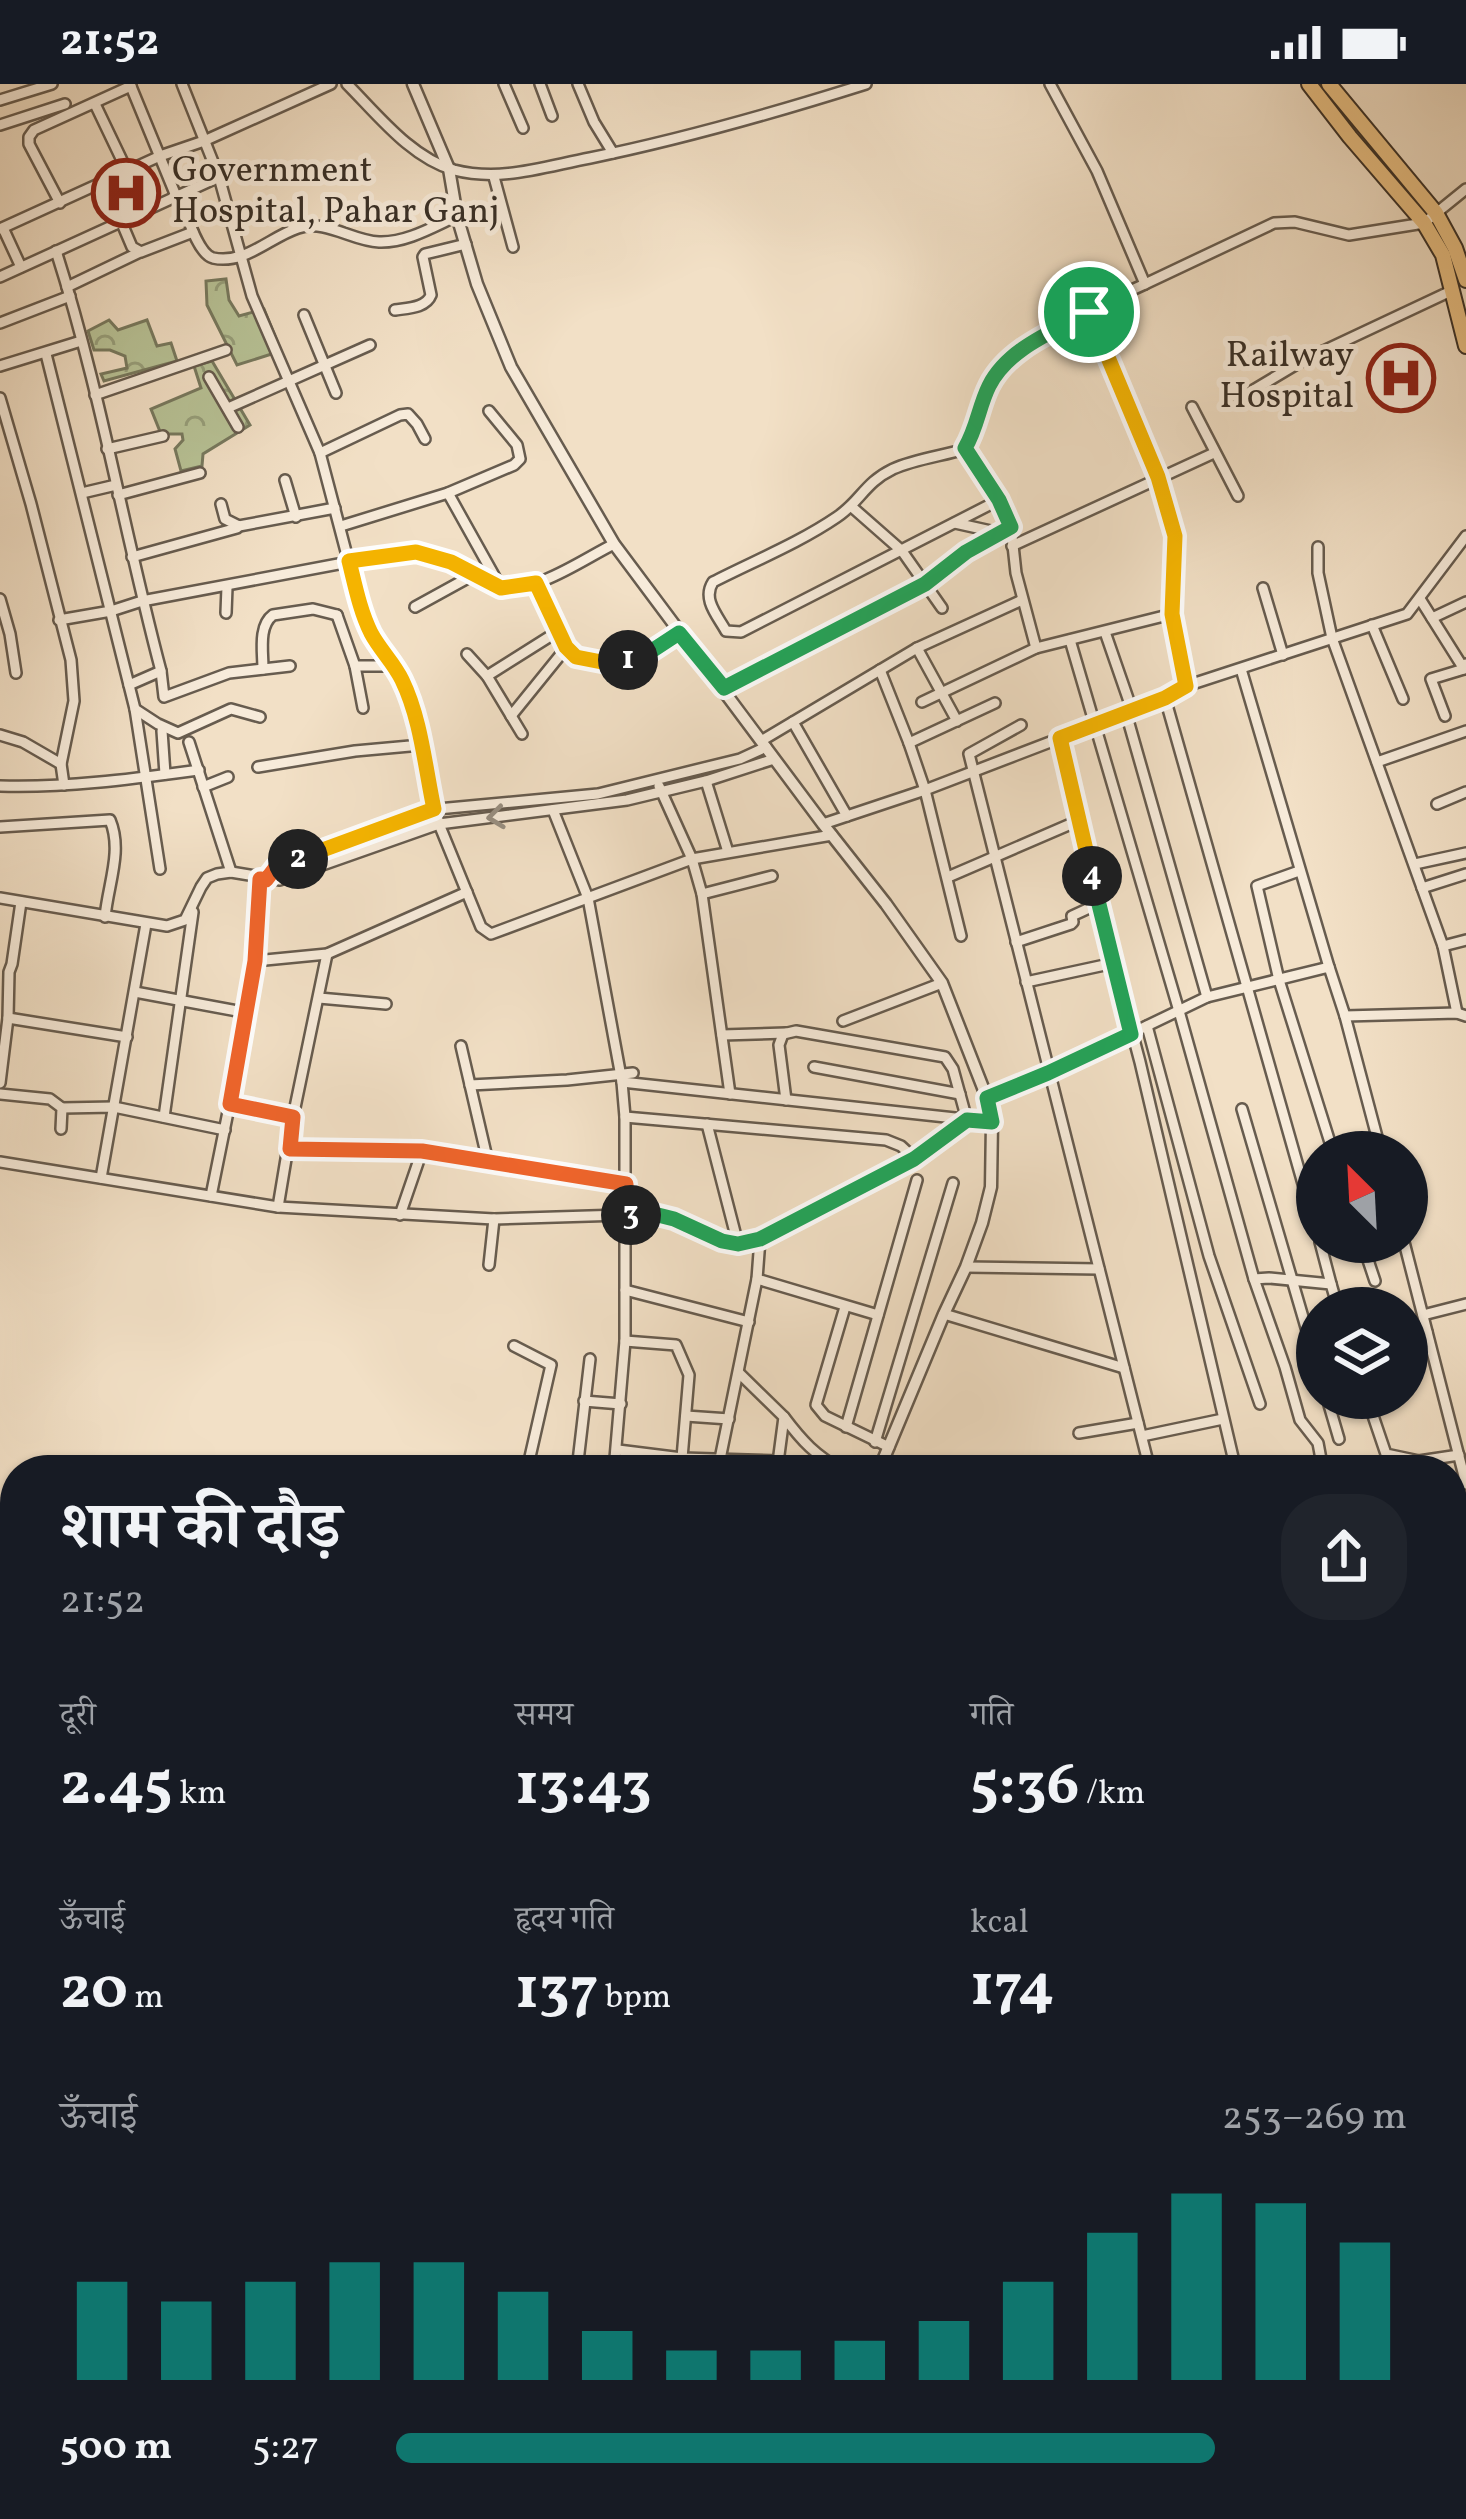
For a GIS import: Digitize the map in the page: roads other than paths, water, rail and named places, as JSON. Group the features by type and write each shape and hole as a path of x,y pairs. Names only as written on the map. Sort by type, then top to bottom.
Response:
{"main road":[{"path":"1309,84 1350,137 1430,218 1466,346"},
{"path":"1329,84 1455,248 1466,280"}],"street":[{"path":"0,100 54,84 68,109"},
{"path":"182,84 219,177 244,267 320,453 371,634 404,683 434,809 481,927 491,934 692,859 832,835"},
{"path":"21,267 1,229 331,84"},
{"path":"347,84 410,145 449,169 494,177 709,132 866,84"},
{"path":"401,84 421,97"},
{"path":"413,84 449,169 477,284 511,367 614,544 942,983 987,1098 992,1122 991,1187 982,1223 888,1455"},
{"path":"504,84 523,128"},
{"path":"540,84 552,116"},
{"path":"578,84 614,153"},
{"path":"1050,84 1097,171 1145,284"},
{"path":"0,125 95,104 131,85 207,256 244,267"},
{"path":"95,104 128,173"},
{"path":"60,203 29,137 68,109"},
{"path":"0,277 219,177"},
{"path":"494,177 513,247"},
{"path":"99,186 132,247 141,252"},
{"path":"999,500 741,632 726,632 707,598 712,582 826,525 852,507 874,480 897,467 965,448 999,370 1016,353 1089,312 1274,223 1294,222 1349,235 1430,218 1466,189"},
{"path":"244,267 297,228 312,225 361,239 394,241 462,232"},
{"path":"0,323 141,252 193,232"},
{"path":"395,310 430,300 422,256 462,232"},
{"path":"56,251 95,395 164,697 229,673 290,666"},
{"path":"1240,398 1302,362 1453,290"},
{"path":"1089,312 1158,477 1175,536 1172,614 1186,686"},
{"path":"304,315 336,393"},
{"path":"0,366 46,354 78,332"},
{"path":"228,408 370,345"},
{"path":"95,395 226,350"},
{"path":"46,354 135,709 160,869"},
{"path":"209,377 238,427"},
{"path":"0,398 71,660 74,701 61,764 64,785"},
{"path":"1192,407 1238,496"},
{"path":"341,526 448,493 514,465 520,459 517,445 489,412"},
{"path":"320,453 400,415 412,418 424,440"},
{"path":"107,449 163,436"},
{"path":"965,448 999,500 1036,648"},
{"path":"1012,550 1214,452"},
{"path":"82,493 200,473"},
{"path":"284,479 296,517"},
{"path":"448,493 501,588"},
{"path":"221,504 225,519 249,524"},
{"path":"852,507 902,551 942,608"},
{"path":"132,557 249,524 335,508"},
{"path":"955,524 1005,530"},
{"path":"724,688 925,584 1005,530"},
{"path":"823,824 925,790 1186,686 1407,614 1466,536"},
{"path":"59,620 349,561 416,552 451,562 501,588 536,583 614,544"},
{"path":"1318,547 1318,573 1332,638 1415,864 1461,1015 1345,1016"},
{"path":"415,607 475,574"},
{"path":"536,583 566,647 576,657 612,664 650,652 679,633"},
{"path":"226,587 226,613"},
{"path":"1263,588 1283,655"},
{"path":"0,599 16,674"},
{"path":"1420,599 1465,666 1431,680 1445,716"},
{"path":"0,898 167,926 185,920 207,878 231,872 280,880 439,824 597,806 740,759 759,738 917,648 1022,600"},
{"path":"359,601 342,606 337,616 355,666 363,708"},
{"path":"1432,619 1466,602"},
{"path":"263,669 264,627 273,615 313,610 337,616"},
{"path":"922,702 1036,648 1172,614"},
{"path":"1372,625 1403,700"},
{"path":"487,676 560,630"},
{"path":"1105,632 1207,998"},
{"path":"1070,640 1254,1280 1300,1420 1318,1443 1320,1455"},
{"path":"512,716 566,647"},
{"path":"917,648 957,721"},
{"path":"467,654 487,676 523,734"},
{"path":"355,666 394,666"},
{"path":"1240,669 1375,1131"},
{"path":"880,670 925,790 961,936"},
{"path":"129,685 161,671"},
{"path":"1165,698 1296,1158"},
{"path":"909,743 995,703"},
{"path":"135,709 178,733 231,709 260,717"},
{"path":"793,722 848,816"},
{"path":"1021,725 969,754 1146,1455"},
{"path":"162,731 165,774"},
{"path":"1377,762 1466,731"},
{"path":"0,735 61,764"},
{"path":"1060,738 1232,1455"},
{"path":"189,742 231,872"},
{"path":"258,766 421,746"},
{"path":"211,1196 248,1013 263,879 276,867 434,809 706,782 774,759"},
{"path":"0,786 64,785 199,770"},
{"path":"203,787 228,777"},
{"path":"706,782 728,852"},
{"path":"659,786 692,859 702,894 730,1094"},
{"path":"1437,804 1466,792"},
{"path":"553,810 588,898 625,1117 625,1341 617,1455"},
{"path":"0,827 110,820 114,868 105,917"},
{"path":"948,877 1080,820"},
{"path":"372,831 378,846"},
{"path":"1415,864 1466,853"},
{"path":"1299,871 1257,886 1279,980 1327,1131"},
{"path":"1422,888 1466,874"},
{"path":"702,894 772,876"},
{"path":"255,961 327,954 467,892"},
{"path":"0,1083 8,1018 4,973 12,964 21,902"},
{"path":"1016,942 1071,924 1072,916 1098,904"},
{"path":"164,1117 194,907"},
{"path":"100,1178 146,924"},
{"path":"1443,946 1466,940"},
{"path":"278,1207 327,954"},
{"path":"1026,982 1114,963"},
{"path":"987,1098 1207,998 1329,967"},
{"path":"843,1021 942,983"},
{"path":"135,992 248,1013"},
{"path":"319,998 386,1004"},
{"path":"8,1018 127,1036"},
{"path":"1147,1026 1210,1256 1260,1403"},
{"path":"722,1035 796,1031 945,1057 967,1120"},
{"path":"786,1033 778,1046 786,1100"},
{"path":"461,1046 488,1162"},
{"path":"814,1067 960,1094"},
{"path":"621,1078 633,1072"},
{"path":"470,1084 621,1078 992,1122"},
{"path":"0,1094 50,1099 62,1108 114,1107 225,1130"},
{"path":"230,1104 293,1117"},
{"path":"61,1129 62,1108"},
{"path":"1242,1109 1296,1294"},
{"path":"625,1117 886,1140 914,1159"},
{"path":"0,1162 278,1207 494,1220 654,1214 738,1244 760,1239 914,1159 967,1120"},
{"path":"706,1124 738,1244"},
{"path":"290,1149 422,1151 626,1184"},
{"path":"400,1215 422,1151"},
{"path":"846,1427 917,1180"},
{"path":"875,1442 953,1183"},
{"path":"489,1264 494,1220"},
{"path":"721,1455 757,1279 760,1239"},
{"path":"1325,1263 1332,1287"},
{"path":"1369,1263 1375,1281"},
{"path":"966,1267 1099,1269"},
{"path":"757,1279 878,1315"},
{"path":"1254,1280 1331,1284"},
{"path":"625,1290 749,1322"},
{"path":"1428,1314 1466,1304"},
{"path":"845,1307 816,1405 825,1416 875,1442 882,1455"},
{"path":"944,1315 1124,1368"},
{"path":"1428,1336 1460,1455"},
{"path":"625,1341 676,1345 689,1375 682,1455"},
{"path":"514,1346 551,1365 530,1455"},
{"path":"579,1455 590,1360"},
{"path":"739,1373 816,1455"},
{"path":"584,1401 621,1404"},
{"path":"686,1416 729,1419"},
{"path":"779,1455 784,1417"},
{"path":"1142,1436 1223,1419"},
{"path":"1333,1419 1339,1439"},
{"path":"1374,1419 1386,1454 1391,1455"},
{"path":"1079,1433 1138,1423"},
{"path":"618,1450 658,1455"}],"place":[{"name":"Government Hospital, Pahar Ganj","path":"126,193"},
{"name":"Railway Hospital","path":"1401,378"}]}
